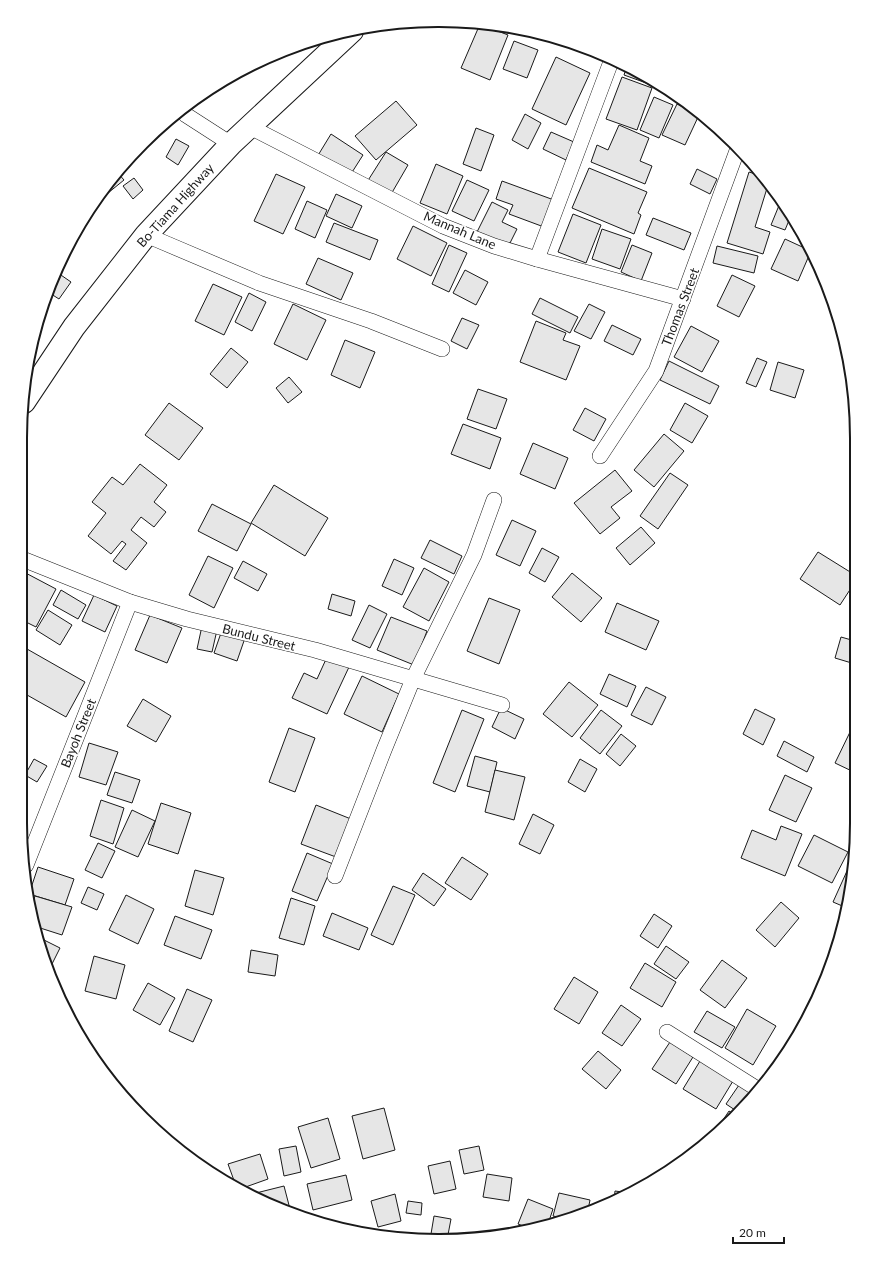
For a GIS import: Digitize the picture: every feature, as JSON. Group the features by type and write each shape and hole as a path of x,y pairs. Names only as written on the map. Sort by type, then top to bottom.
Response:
{"highway":[{"name":"Bo-Tiama Highway","path":"30,393 74,326 146,235 231,144 344,38"}],"street":[{"path":"537,259 610,64"},
{"path":"185,114 231,144"},
{"name":"Mannah Lane","path":"250,126 443,226 494,246 683,299"},
{"name":"Thomas Street","path":"600,456 656,371 736,155"},
{"path":"146,235 259,282 371,321 442,349"},
{"path":"335,876 412,679 474,555 494,500"},
{"name":"Bundu Street","path":"27,561 130,602 187,619 315,650 502,705"},
{"name":"Bayoh Street","path":"29,858 130,602"},
{"path":"667,1032 754,1087"}],"building":[{"path":"478,29 501,32 508,35 490,80 461,68"},
{"path":"514,41 538,50 527,78 503,69"},
{"path":"556,57 590,73 566,125 532,109"},
{"path":"625,71 645,82 624,75"},
{"path":"622,77 652,88 637,130 606,119"},
{"path":"654,97 673,105 659,138 640,130"},
{"path":"396,101 417,125 376,160 355,136"},
{"path":"677,104 697,119 685,145 662,135"},
{"path":"525,114 541,123 528,149 512,140"},
{"path":"619,125 649,138 640,161 652,166 645,184 591,162 597,145 608,150"},
{"path":"476,128 494,135 481,171 463,164"},
{"path":"551,132 574,142 566,160 543,149"},
{"path":"331,134 363,155 349,177 317,157"},
{"path":"176,139 189,146 178,165 166,157"},
{"path":"386,152 408,165 390,196 367,182"},
{"path":"436,164 463,176 447,214 420,203"},
{"path":"589,168 647,192 638,213 641,215 634,234 572,208"},
{"path":"697,169 717,179 710,194 690,184"},
{"path":"749,172 753,173 766,190 755,227 770,232 763,254 727,243"},
{"path":"276,174 305,187 283,234 254,221"},
{"path":"121,177 124,180 109,192"},
{"path":"134,178 143,190 133,199 123,186"},
{"path":"467,180 489,190 474,221 452,211"},
{"path":"502,181 554,200 544,227 509,214 513,205 496,199"},
{"path":"336,194 362,206 352,228 326,216"},
{"path":"307,201 327,210 315,238 295,229"},
{"path":"492,202 508,210 502,222 517,229 507,249 476,234"},
{"path":"779,207 788,222 785,230 771,225"},
{"path":"573,214 601,225 586,263 558,252"},
{"path":"653,218 691,233 684,250 646,235"},
{"path":"334,223 378,240 370,260 326,242"},
{"path":"413,226 447,243 431,276 397,259"},
{"path":"602,229 631,239 620,269 592,259"},
{"path":"785,239 803,247 808,257 798,281 771,269"},
{"path":"449,245 467,253 449,292 432,284"},
{"path":"632,245 652,253 641,281 621,272"},
{"path":"717,246 758,256 754,273 713,263"},
{"path":"318,258 353,273 341,300 306,284"},
{"path":"465,270 488,282 476,305 453,293"},
{"path":"61,275 71,282 59,299 53,295"},
{"path":"732,275 755,286 739,317 717,306"},
{"path":"213,284 242,297 224,335 195,321"},
{"path":"249,293 266,302 252,331 235,322"},
{"path":"540,298 578,317 570,333 532,314"},
{"path":"293,304 326,320 307,360 274,344"},
{"path":"589,304 605,312 591,339 574,331"},
{"path":"462,318 479,325 467,349 451,341"},
{"path":"536,321 566,333 563,340 580,346 566,380 520,362"},
{"path":"612,325 641,339 633,355 604,341"},
{"path":"691,326 719,341 702,372 674,357"},
{"path":"345,340 375,352 360,388 331,375"},
{"path":"231,348 248,362 227,388 210,374"},
{"path":"757,358 767,362 756,387 746,383"},
{"path":"669,361 719,386 710,404 660,380"},
{"path":"778,362 804,370 795,398 770,390"},
{"path":"289,377 302,392 288,403 276,388"},
{"path":"478,389 507,399 496,429 467,419"},
{"path":"169,403 203,428 179,460 145,435"},
{"path":"685,403 708,416 692,443 670,430"},
{"path":"585,408 606,419 594,441 573,430"},
{"path":"463,424 501,438 490,469 451,454"},
{"path":"664,434 684,451 654,487 634,470"},
{"path":"533,443 568,458 555,489 520,474"},
{"path":"140,464 167,485 154,502 166,512 154,527 141,517 131,530 147,543 126,570 113,561 126,544 122,541 111,554 88,536 106,513 92,502 112,477 123,485"},
{"path":"615,470 632,491 611,507 620,518 600,534 574,503"},
{"path":"670,473 688,485 658,529 640,516"},
{"path":"274,485 328,518 305,556 251,523"},
{"path":"212,504 251,524 237,551 198,531"},
{"path":"512,520 536,531 520,566 496,555"},
{"path":"641,527 655,543 630,565 616,548"},
{"path":"430,540 462,556 454,574 421,558"},
{"path":"542,548 559,557 545,582 529,573"},
{"path":"818,552 850,572 850,590 840,605 800,579"},
{"path":"208,556 233,568 214,608 189,595"},
{"path":"394,559 414,568 402,595 382,586"},
{"path":"243,561 267,574 258,591 234,578"},
{"path":"424,568 449,582 429,621 403,607"},
{"path":"572,573 602,598 581,622 552,597"},
{"path":"27,574 56,589 36,627 27,622"},
{"path":"61,590 86,605 78,619 53,605"},
{"path":"332,594 355,601 351,616 328,609"},
{"path":"94,595 117,606 105,632 82,621"},
{"path":"489,598 520,610 499,664 467,651"},
{"path":"617,603 659,621 646,650 605,632"},
{"path":"369,605 387,614 370,648 352,640"},
{"path":"48,610 72,625 60,645 36,630"},
{"path":"150,615 182,628 167,663 135,650"},
{"path":"391,617 427,631 414,665 377,650"},
{"path":"202,626 217,630 212,652 197,649"},
{"path":"222,630 245,638 237,661 214,653"},
{"path":"841,637 850,640 850,662 835,658"},
{"path":"27,649 85,682 66,717 27,695"},
{"path":"327,657 349,667 327,714 292,698 304,673 317,679"},
{"path":"609,674 636,686 627,707 600,694"},
{"path":"362,676 399,694 382,732 344,714"},
{"path":"569,682 598,705 572,737 543,714"},
{"path":"646,687 666,697 652,725 631,715"},
{"path":"143,699 171,716 156,742 127,726"},
{"path":"501,708 524,719 515,739 492,727"},
{"path":"755,709 775,719 763,745 743,734"},
{"path":"462,710 484,719 455,792 433,783"},
{"path":"601,710 622,726 600,754 580,738"},
{"path":"289,728 315,738 295,792 269,782"},
{"path":"850,732 850,770 835,763"},
{"path":"621,734 636,746 620,766 606,754"},
{"path":"784,741 814,757 807,772 777,756"},
{"path":"89,743 118,752 106,785 79,777"},
{"path":"475,756 497,762 490,792 467,786"},
{"path":"34,759 47,766 37,782 27,776 27,771"},
{"path":"580,759 597,769 585,792 568,782"},
{"path":"495,770 525,777 514,820 485,812"},
{"path":"115,772 140,780 132,803 107,795"},
{"path":"785,775 812,788 796,822 769,810"},
{"path":"101,800 124,808 113,844 90,836"},
{"path":"161,803 191,813 178,854 148,844"},
{"path":"316,805 351,819 336,857 301,844"},
{"path":"132,810 155,821 138,857 115,847"},
{"path":"533,814 554,825 540,854 519,844"},
{"path":"781,826 802,834 785,876 741,858 752,830 776,840"},
{"path":"814,835 848,852 832,883 798,866"},
{"path":"98,843 115,851 102,878 85,870"},
{"path":"307,853 333,864 317,901 292,891"},
{"path":"462,857 488,874 471,900 445,883"},
{"path":"38,867 74,879 65,905 34,895 32,884"},
{"path":"195,870 224,878 213,915 185,906"},
{"path":"846,872 841,906 833,902"},
{"path":"423,873 446,889 434,906 412,890"},
{"path":"393,886 415,895 393,945 371,935"},
{"path":"88,887 104,894 97,910 81,903"},
{"path":"126,895 154,909 138,944 109,930"},
{"path":"35,896 72,907 62,935 41,928"},
{"path":"291,898 315,906 304,945 279,938"},
{"path":"781,902 799,918 775,947 756,930"},
{"path":"332,913 368,928 359,950 323,936"},
{"path":"654,914 672,926 658,948 640,936"},
{"path":"175,916 212,930 201,959 164,945"},
{"path":"44,940 60,948 52,964"},
{"path":"666,946 689,962 676,979 654,964"},
{"path":"251,950 278,955 275,976 248,972"},
{"path":"94,956 125,965 116,999 85,991"},
{"path":"722,960 747,978 725,1008 700,990"},
{"path":"645,963 676,982 662,1007 630,988"},
{"path":"574,977 598,992 579,1024 554,1009"},
{"path":"148,983 175,998 160,1025 133,1010"},
{"path":"187,989 212,1000 193,1042 169,1031"},
{"path":"621,1005 641,1019 622,1046 602,1033"},
{"path":"747,1009 776,1026 753,1065 725,1048"},
{"path":"707,1011 735,1027 722,1048 694,1032"},
{"path":"670,1042 693,1057 676,1084 652,1069"},
{"path":"598,1051 621,1070 606,1089 582,1069"},
{"path":"700,1061 733,1081 716,1109 683,1089"},
{"path":"739,1085 750,1092 733,1109 726,1104"},
{"path":"384,1108 395,1150 363,1159 352,1116"},
{"path":"328,1118 340,1159 311,1168 298,1127"},
{"path":"296,1146 301,1172 284,1176 279,1149"},
{"path":"479,1146 484,1170 464,1174 459,1150"},
{"path":"260,1154 268,1179 247,1187 234,1179 228,1164"},
{"path":"450,1161 456,1189 434,1194 428,1166"},
{"path":"487,1174 512,1178 509,1201 483,1197"},
{"path":"346,1175 352,1200 313,1210 307,1184"},
{"path":"284,1186 289,1206 281,1203 257,1193"},
{"path":"615,1191 621,1192 621,1192 615,1195"},
{"path":"559,1193 590,1200 589,1206 556,1217 553,1216"},
{"path":"395,1194 401,1221 378,1227 371,1201"},
{"path":"528,1199 553,1209 550,1219 522,1225 518,1224"},
{"path":"408,1201 422,1203 421,1215 406,1213"},
{"path":"434,1216 451,1219 448,1234 431,1234"}]}
